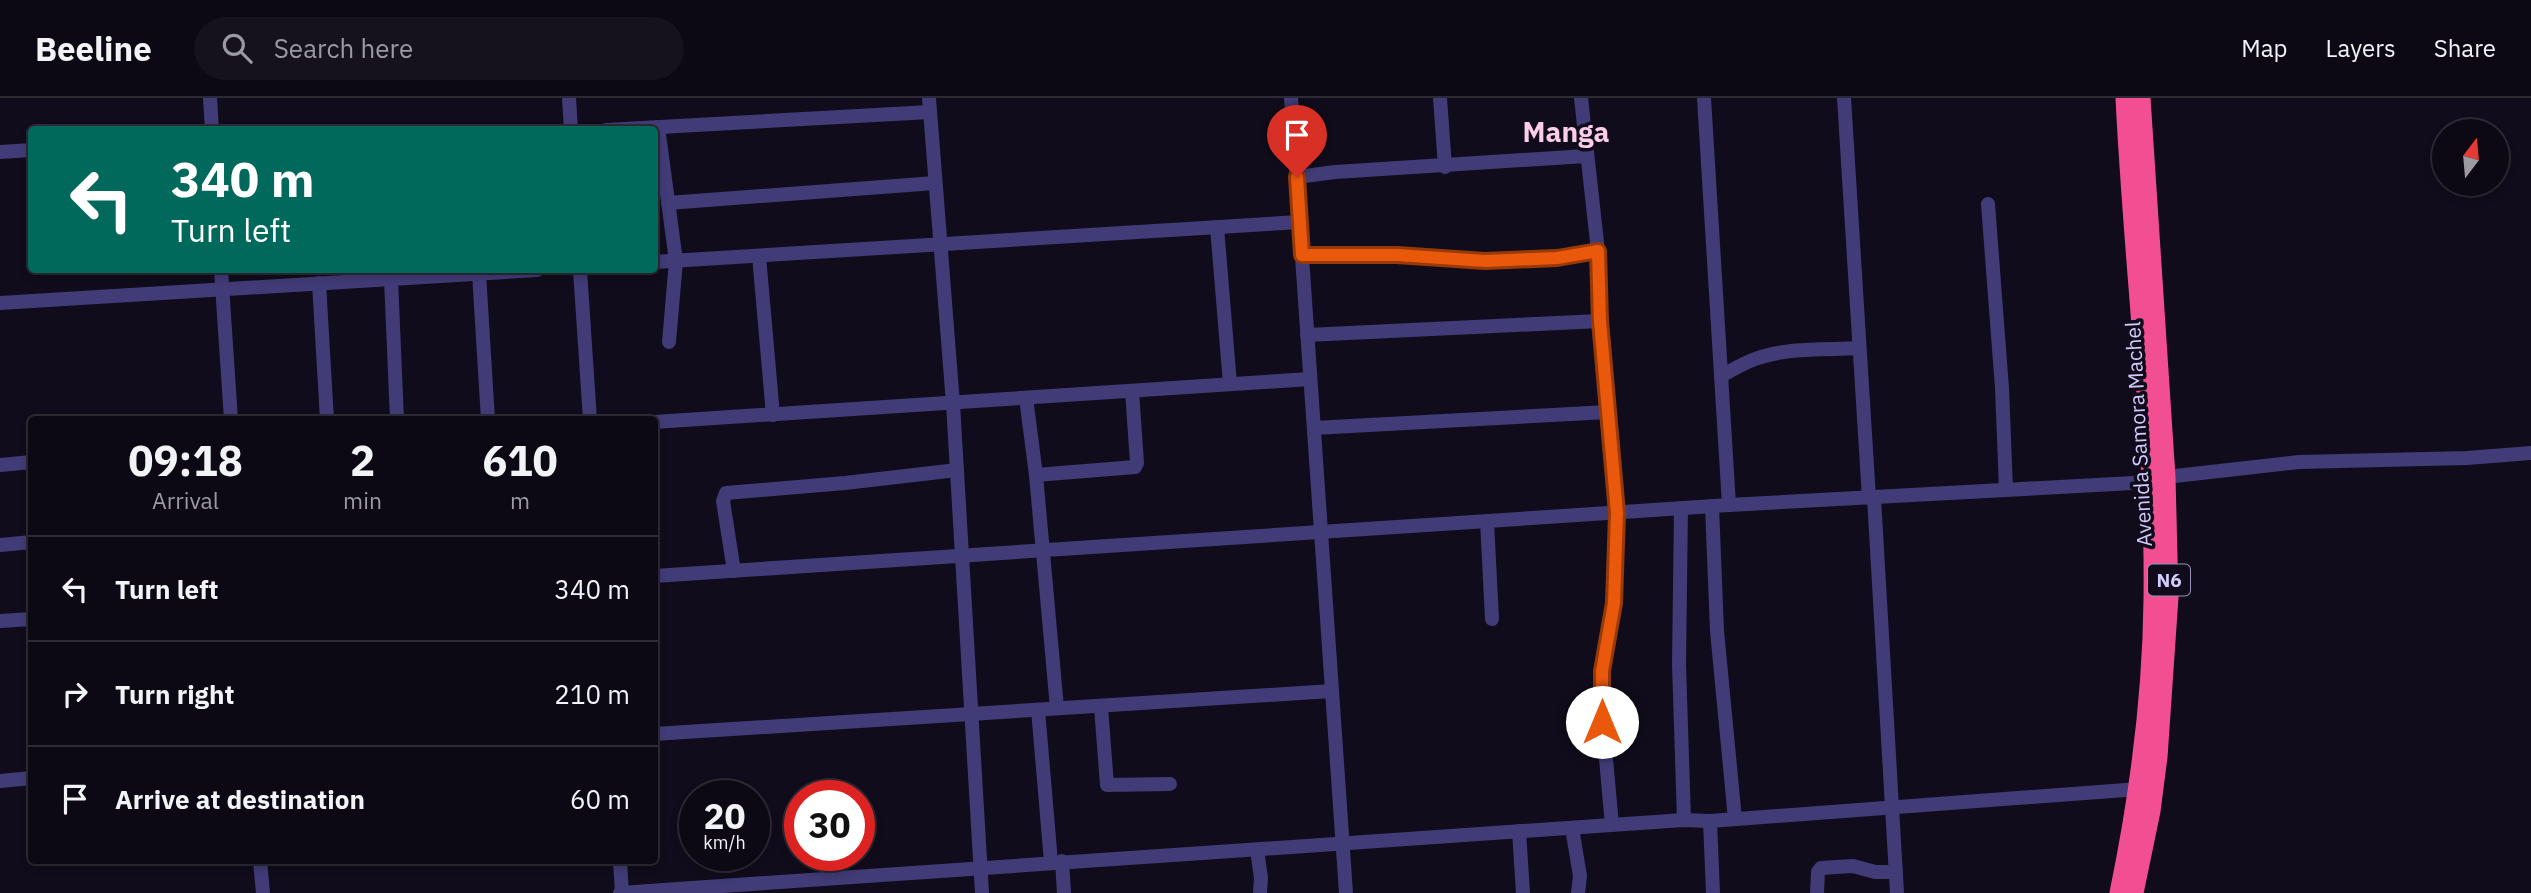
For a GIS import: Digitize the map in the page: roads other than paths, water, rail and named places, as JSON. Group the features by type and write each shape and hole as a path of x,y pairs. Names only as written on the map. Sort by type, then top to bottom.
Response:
{"highway":[{"name":"N6","path":"2119,893 2139,789 2146,725 2158,479 2143,242 2136,162 2125,98"},
{"name":"N6","path":"2136,162 2141,98"},
{"name":"Avenida Samora Machel","path":"2134,893 2151,811 2158,757 2166,666 2169,543 2158,479 2152,264 2143,242"}],"street":[{"path":"210,98 212,126"},
{"path":"569,98 571,126"},
{"path":"1292,98 1346,893"},
{"path":"1440,98 1445,167"},
{"path":"1581,98 1598,251 1600,321 1617,513 1613,620 1605,644 1601,704 1612,825"},
{"path":"1704,98 1729,505"},
{"path":"1844,98 1897,893"},
{"path":"658,127 929,105 953,404 982,893"},
{"path":"658,134 676,261 669,341"},
{"path":"0,152 28,150"},
{"path":"1297,177 1335,172 1586,156"},
{"path":"668,203 935,183"},
{"path":"1988,204 2002,388 2006,489"},
{"path":"658,262 1299,222"},
{"path":"1217,227 1230,384"},
{"path":"1302,255 1397,255 1485,261 1557,258 1598,251"},
{"path":"760,256 773,415"},
{"path":"221,273 231,416"},
{"path":"0,303 319,283 347,275 391,279 479,273 488,416"},
{"path":"580,273 590,416"},
{"path":"391,279 397,416"},
{"path":"319,283 327,416"},
{"path":"1307,335 1600,321"},
{"path":"1721,376 1767,355 1798,350 1859,348"},
{"path":"658,422 1310,379"},
{"path":"1036,475 1135,467 1136,434 1132,391"},
{"path":"1026,398 1036,475 1056,708"},
{"path":"1314,428 1608,412"},
{"path":"658,576 2158,479 2299,462 2531,453"},
{"path":"0,465 28,462"},
{"path":"734,571 723,501 726,493 845,484 957,470"},
{"path":"1712,506 1717,631 1735,819"},
{"path":"1681,508 1679,663 1684,820"},
{"path":"1487,521 1492,619"},
{"path":"0,545 28,542"},
{"path":"0,621 28,619"},
{"path":"658,734 1332,691"},
{"path":"1101,707 1107,785 1170,784"},
{"path":"1038,710 1057,862 1064,893"},
{"path":"0,781 28,778"},
{"path":"620,864 622,893 1684,820 1710,821 2139,789"},
{"path":"1710,821 1713,893"},
{"path":"1572,828 1580,876 1578,893"},
{"path":"1519,831 1524,893"},
{"path":"1257,850 1260,893"},
{"path":"261,864 263,893"},
{"path":"1817,893 1818,872 1821,869 1853,866 1875,872 1895,872"}],"district":[{"name":"Manga","path":"1566,132"}]}
